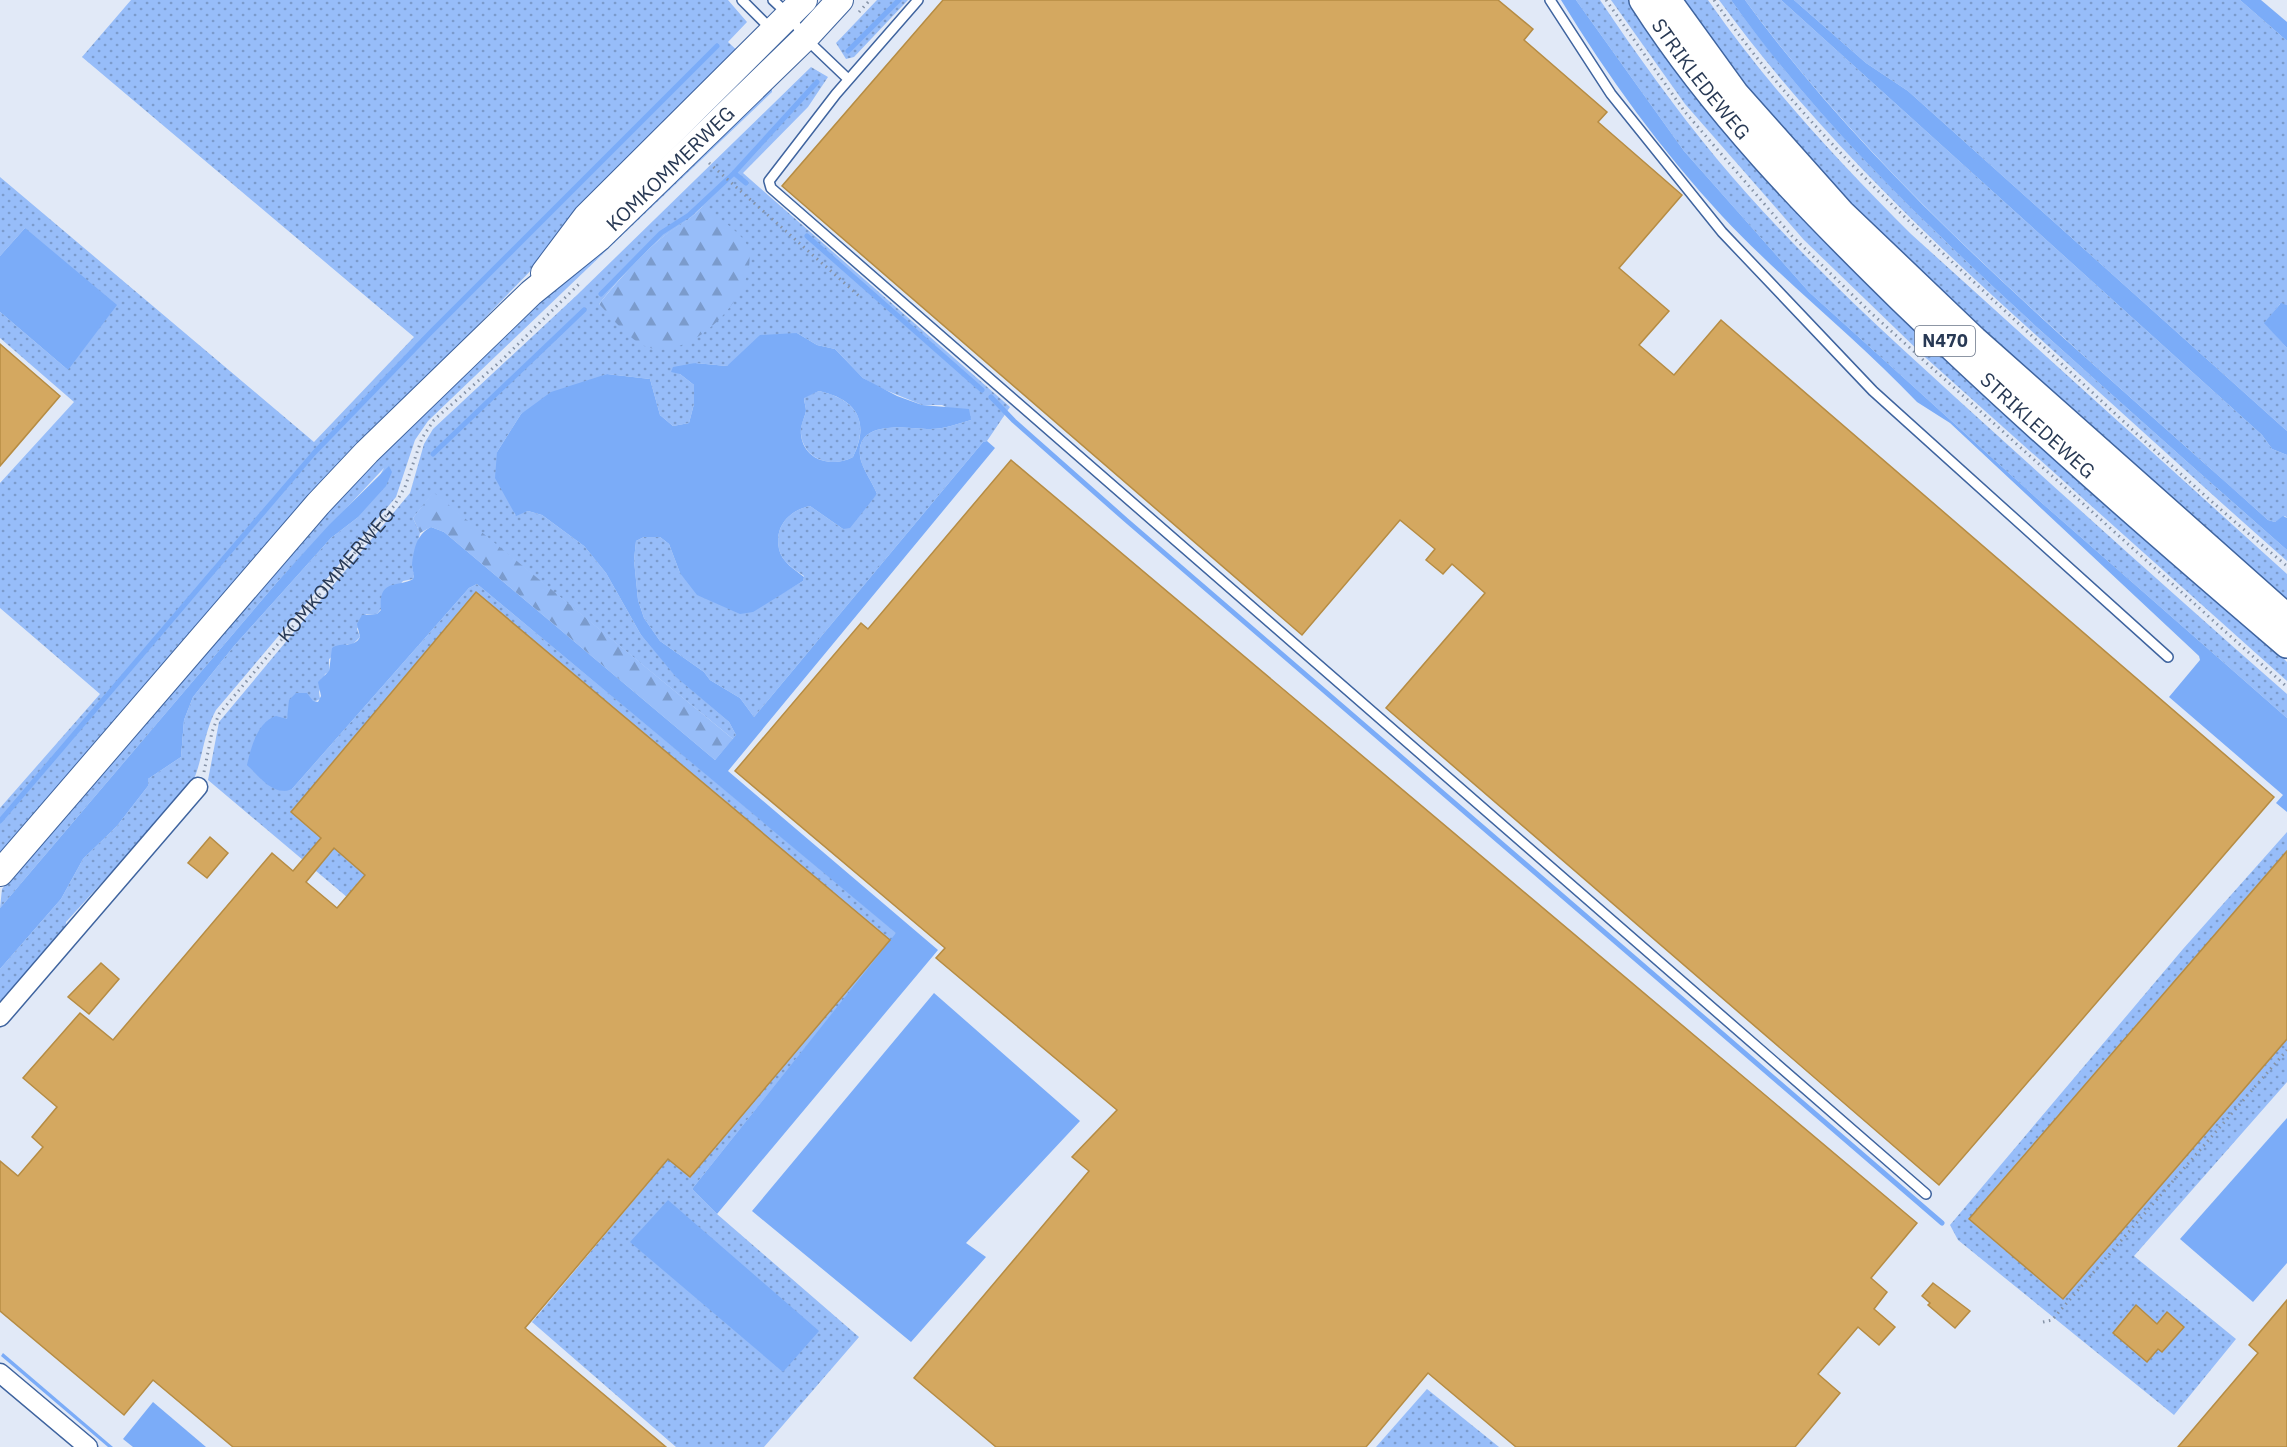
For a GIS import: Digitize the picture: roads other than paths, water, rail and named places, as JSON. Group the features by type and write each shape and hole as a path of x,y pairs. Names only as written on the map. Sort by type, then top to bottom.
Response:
{"main road":[{"name":"STRIKLEDEWEG","path":"1643,0 1720,106 1826,226 1976,370 2151,528 2287,644"},
{"name":"STRIKLEDEWEG","path":"1668,0 1735,94 1850,221 1974,340 2287,618"},
{"name":"KOMKOMMERWEG","path":"0,873 318,504 367,452 531,293 557,253 586,217 789,22 849,6"}],"street":[{"path":"0,1017 198,787"},
{"path":"0,1373 88,1447"}],"lane":[{"path":"742,0 789,22 848,79"},
{"path":"918,0 848,79 769,181 771,188 1926,1194"},
{"path":"1550,0 1611,94 1722,232 1873,391 2168,657"}],"waterway":[{"path":"848,51 899,0"},
{"path":"0,821 314,453 431,332 717,46"},
{"path":"601,294 661,233 689,215 734,173 817,82"},
{"path":"734,173 746,183"},
{"path":"807,236 982,390"},
{"path":"433,454 584,310"},
{"path":"991,397 1014,421 1126,520 1942,1223"}]}
